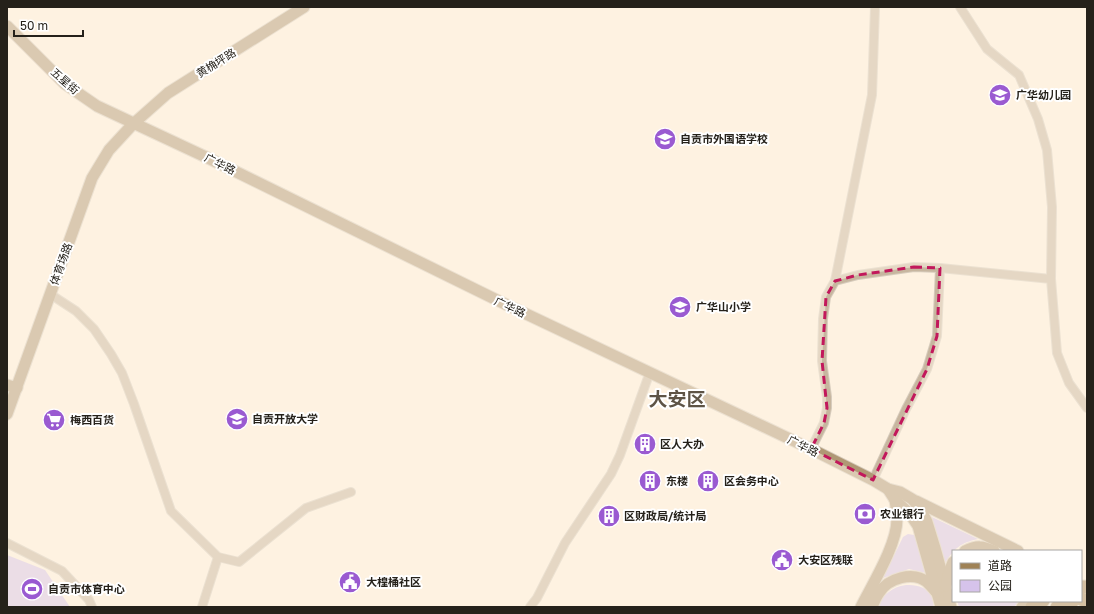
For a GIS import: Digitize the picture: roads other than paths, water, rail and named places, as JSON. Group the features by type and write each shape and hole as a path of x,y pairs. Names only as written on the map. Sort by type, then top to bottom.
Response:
{"main road":[{"name":"黄桷坪路","path":"133,124 168,93 304,7"},
{"name":"五星街","path":"7,26 65,84 96,106 133,124"},
{"name":"体育场路","path":"7,414 12,387 50,294 92,178 109,150 133,124"},
{"name":"广华路","path":"133,124 208,158 505,304 811,449 888,489 900,492 1016,550"},
{"path":"888,489 895,500 910,514 918,526 942,592 951,607"},
{"path":"912,499 920,508 927,522 935,548 942,592 941,607"},
{"path":"861,607 888,554 896,531 897,519 895,500"},
{"path":"967,550 980,546 992,550"},
{"path":"942,592 952,564"},
{"path":"872,607 879,592 887,584 903,577 919,578 942,592"},
{"path":"1032,607 1041,602"},
{"path":"1057,607 1067,602"}],"street":[{"path":"811,449 824,423 827,408 822,361 823,318 826,297 835,281 872,96 875,7"},
{"path":"960,7 987,49 1019,75 1038,119 1048,150 1052,207 1051,279 1057,353 1069,382 1087,408"},
{"path":"835,281 858,275 914,267 940,268 1051,279"},
{"path":"873,480 906,409 927,369 937,336 940,268"},
{"path":"50,294 76,311 94,329 111,354 122,373 171,511 218,556 239,562 306,508 351,492"},
{"path":"530,607 537,598 565,543 611,474 620,455 650,372"},
{"path":"7,543 62,571 89,600 92,607"},
{"path":"202,607 218,556"}],"place":[{"name":"广华幼儿园","path":"1000,95"},
{"name":"自贡市外国语学校","path":"665,139"},
{"name":"广华山小学","path":"680,307"},
{"name":"自贡开放大学","path":"237,419"},
{"name":"梅西百货","path":"54,420"},
{"name":"区人大办","path":"645,444"},
{"name":"东楼","path":"650,481"},
{"name":"区会务中心","path":"708,481"},
{"name":"农业银行","path":"865,514"},
{"name":"区财政局/统计局","path":"609,516"},
{"name":"大安区残联","path":"782,560"},
{"name":"大楻桶社区","path":"350,582"},
{"name":"自贡市体育中心","path":"32,589"}],"district":[{"name":"大安区","path":"677,399"}]}
